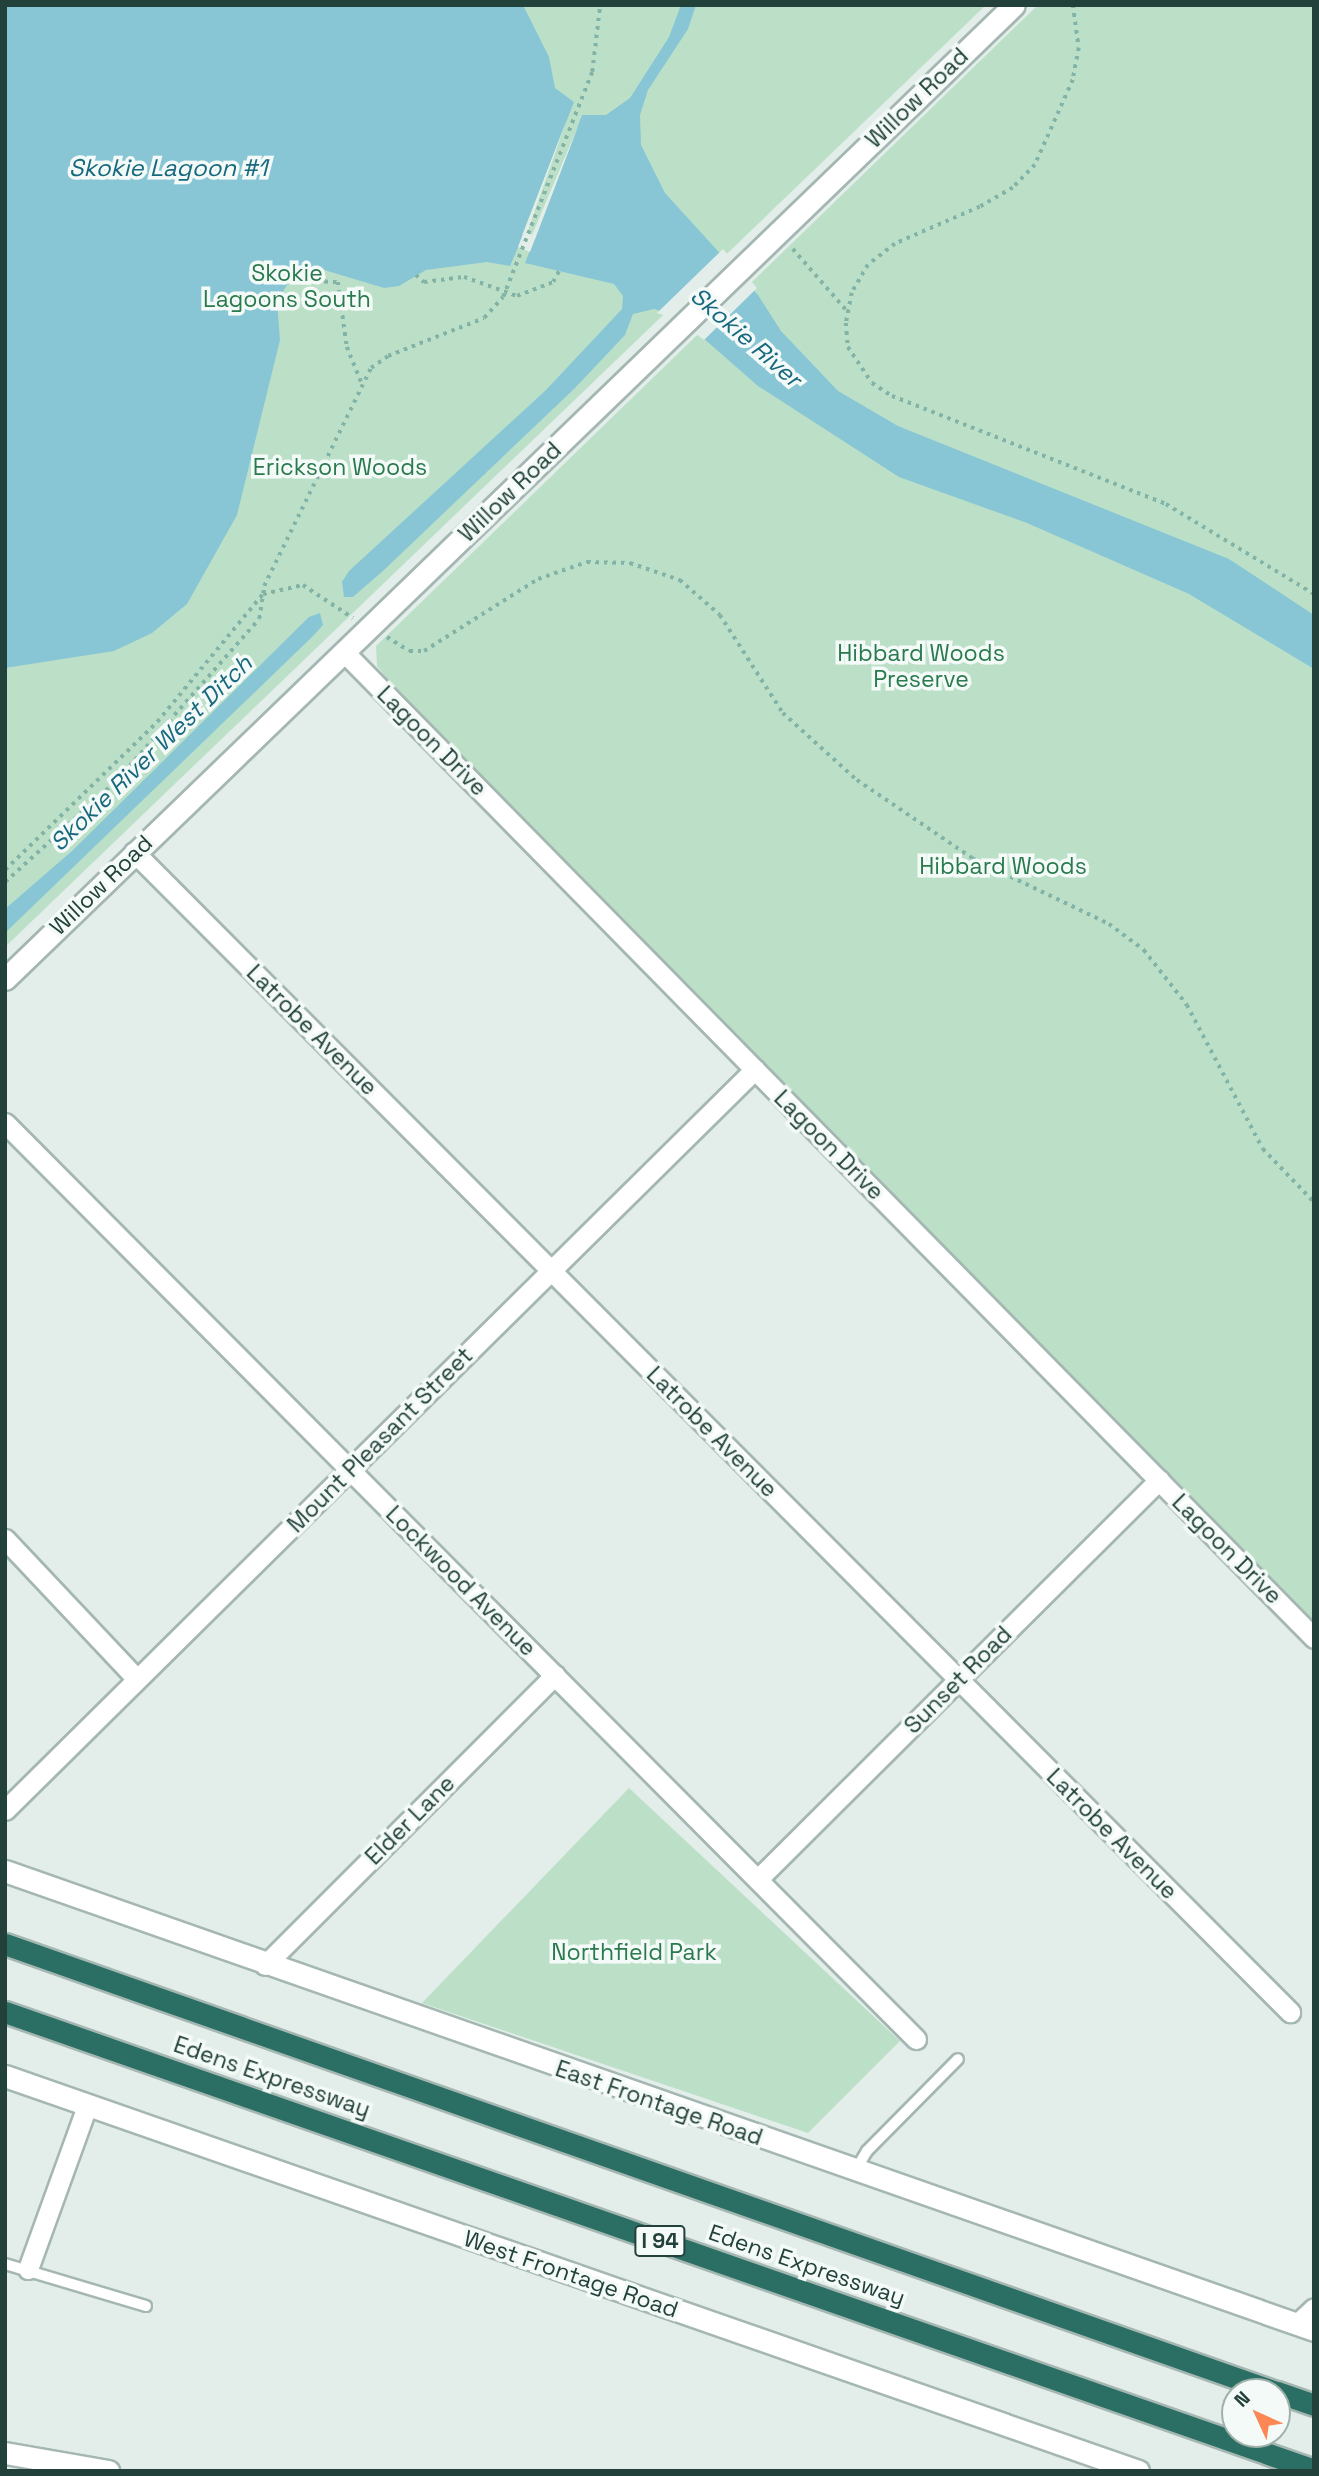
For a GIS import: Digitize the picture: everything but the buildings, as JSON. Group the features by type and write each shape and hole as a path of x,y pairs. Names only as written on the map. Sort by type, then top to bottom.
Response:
{"highway":[{"name":"Edens Expressway","path":"5,1944 1236,2378"},
{"name":"Edens Expressway","path":"5,2012 1314,2470"},
{"name":"Edens Expressway","path":"1291,2397 1314,2405"}],"street":[{"name":"Willow Road","path":"5,979 1014,5"},
{"name":"Lagoon Drive","path":"345,653 1314,1638"},
{"name":"Latrobe Avenue","path":"134,852 1290,2012"},
{"name":"Mount Pleasant Street","path":"5,1810 755,1069"},
{"name":"Lockwood Avenue","path":"5,1123 916,2039"},
{"name":"Sunset Road","path":"758,1879 1158,1480"},
{"path":"5,1539 137,1679"},
{"name":"Elder Lane","path":"265,1965 555,1675"},
{"name":"East Frontage Road","path":"5,1871 854,2172 1306,2327"},
{"name":"West Frontage Road","path":"5,2076 1138,2471"},
{"path":"28,2269 87,2106"},
{"path":"1306,2327 1314,2308"},
{"path":"5,2453 108,2471"}],"lane":[{"path":"854,2172 867,2151 958,2059"},
{"path":"5,2264 146,2306"}],"path":[{"path":"5,870 157,722 263,594 361,382 388,356 484,318 506,293 592,72 600,5"},
{"path":"1073,5 1079,48 1073,80 1035,165 1013,188 980,207 895,244 868,265 848,312 848,347 857,365 892,396 1166,504 1314,594"},
{"path":"793,249 848,312"},
{"path":"416,275 424,282 464,277 517,296 554,282 559,269"},
{"path":"316,281 338,282 347,346 361,382"},
{"path":"386,636 409,652 424,651 538,579 575,564 630,563 680,580 720,615 783,713 857,780 972,859 1109,924 1144,950 1186,1005 1263,1149 1314,1202"},
{"path":"263,594 303,586 345,614"},
{"path":"5,883 78,820 185,707 259,619 263,594"}],"green space":[{"name":"Skokie Lagoons South","path":"5,5 986,5 5,947"},
{"name":"Hibbard Woods","path":"1038,5 1314,5 1314,1623 403,699 377,666 376,646"},
{"name":"Northfield Park","path":"629,1788 900,2041 808,2133 422,2003"}],"water":[{"name":"Skokie Lagoon #1","path":"5,5 523,5 549,57 555,88 574,102 522,235 535,239 582,115 606,115 630,98 669,37 681,5 696,5 688,29 648,90 640,115 641,145 665,193 758,295 781,331 838,391 898,426 1229,559 1314,615 1314,669 1189,594 1027,523 899,477 758,386 678,316 654,309 633,314 625,335 575,388 384,570 353,597 344,597 342,582 349,571 546,390 622,309 623,296 614,284 525,263 531,248 520,243 510,266 487,262 426,270 399,286 384,288 324,270 294,274 277,301 280,340 237,515 187,604 152,633 114,651 5,668"},
{"path":"320,613 323,625 313,636 5,933 5,909 72,851 309,617"}],"pier":[{"path":"567,119 527,233 532,235 579,124 530,252 518,247"},
{"path":"723,249 757,288 704,340 676,319 657,313"}],"water label":[{"name":"Skokie River","path":"746,337"},
{"name":"Skokie River West Ditch","path":"151,753"}],"park label":[{"name":"Erickson Woods","path":"340,467"},
{"name":"Hibbard Woods Preserve","path":"921,666"}]}
